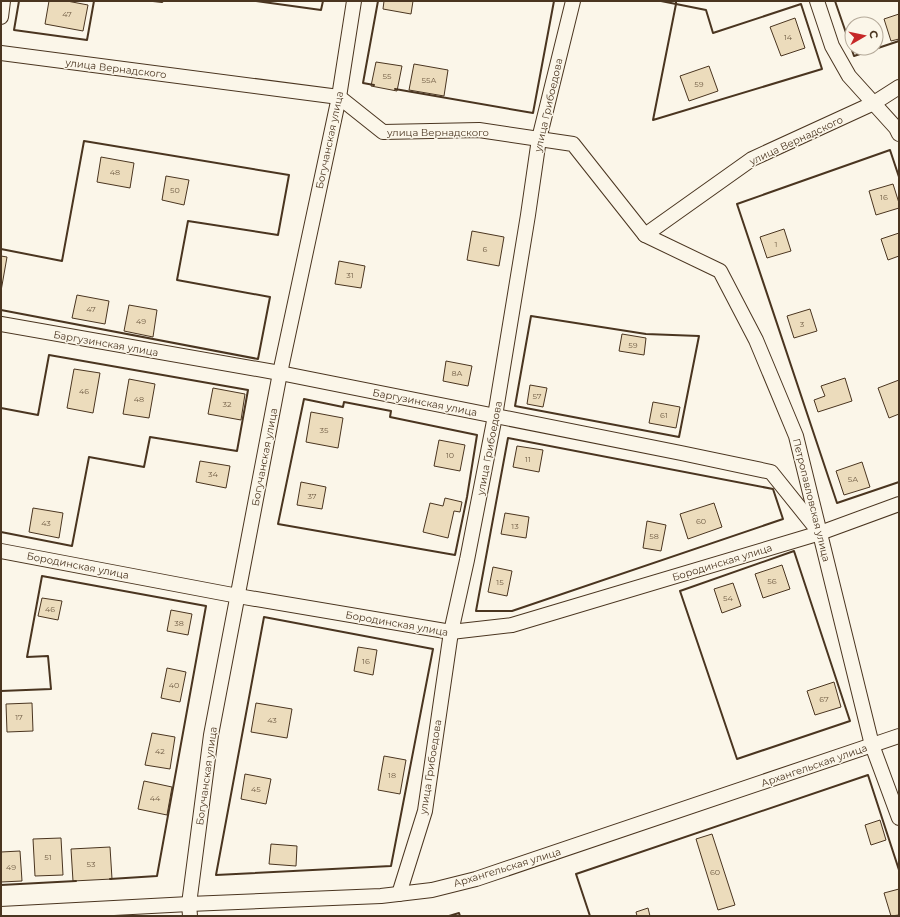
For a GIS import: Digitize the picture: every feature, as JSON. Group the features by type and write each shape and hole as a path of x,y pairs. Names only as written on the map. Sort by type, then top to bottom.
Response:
{"street":[{"path":"1,17 3,1"},
{"name":"Богучанская улица","path":"189,910 211,735 280,374 338,97 354,1"},
{"name":"улица Грибоедова","path":"399,894 425,811 451,632 467,560 495,416 539,139 573,1"},
{"path":"817,1 832,46 850,76 896,128 899,134"},
{"name":"улица Вернадского","path":"1,53 338,97 382,132 479,130 573,144 645,235 752,159 874,103 899,87"},
{"name":"Петропавловская улица","path":"645,235 720,271 756,340 796,436 872,745 899,818"},
{"name":"Баргузинская улица","path":"1,324 280,374 770,472 820,533"},
{"name":"Бородинская улица","path":"1,551 238,596 451,632 512,625 820,533 899,504"},
{"name":"Архангельская улица","path":"1,914 189,910 381,896 432,890 476,879 899,736"}],"building":[{"path":"49,1 67,1 88,5 83,31 45,24"},
{"path":"384,1 413,1 411,14 383,9"},
{"path":"899,14 899,39 891,41 884,19"},
{"path":"795,18 805,48 781,56 770,27"},
{"path":"376,62 402,66 397,91 371,86"},
{"path":"414,64 448,70 444,96 409,90"},
{"path":"709,66 718,91 689,101 680,76"},
{"path":"101,157 134,163 130,188 97,182"},
{"path":"166,176 189,180 184,205 162,200"},
{"path":"893,184 899,203 899,208 876,215 869,191"},
{"path":"784,229 791,251 767,258 760,237"},
{"path":"472,231 504,237 499,266 467,260"},
{"path":"899,233 899,256 888,260 881,239"},
{"path":"1,256 7,257 1,291"},
{"path":"339,261 365,266 361,288 335,284"},
{"path":"77,295 109,301 105,324 72,318"},
{"path":"129,305 157,310 153,337 124,331"},
{"path":"810,309 817,331 794,338 787,316"},
{"path":"622,334 646,338 644,355 619,351"},
{"path":"446,361 472,366 468,386 443,381"},
{"path":"74,369 100,373 93,413 67,408"},
{"path":"845,378 852,401 818,412 814,400 825,396 821,386"},
{"path":"129,379 155,384 149,418 123,414"},
{"path":"899,380 899,414 889,418 878,388"},
{"path":"530,385 547,388 543,407 527,404"},
{"path":"213,388 245,394 241,420 208,414"},
{"path":"653,402 680,407 676,428 649,423"},
{"path":"311,412 343,418 338,448 306,442"},
{"path":"439,440 465,445 460,471 434,466"},
{"path":"517,446 543,450 539,472 513,467"},
{"path":"200,461 230,466 226,488 196,482"},
{"path":"862,462 870,487 844,495 836,471"},
{"path":"301,482 326,487 322,509 297,505"},
{"path":"445,498 462,502 460,512 454,511 448,538 423,532 430,503 443,506"},
{"path":"714,503 722,527 688,539 680,514"},
{"path":"33,508 63,513 59,538 29,532"},
{"path":"505,513 529,517 526,538 501,534"},
{"path":"647,521 666,525 661,551 643,548"},
{"path":"782,565 790,589 763,598 755,574"},
{"path":"493,567 512,571 507,596 488,592"},
{"path":"733,583 741,606 722,613 714,589"},
{"path":"42,598 62,601 58,620 38,616"},
{"path":"171,610 192,614 188,635 167,631"},
{"path":"358,647 377,650 373,675 354,671"},
{"path":"167,668 186,672 180,702 161,698"},
{"path":"834,682 841,707 815,715 807,691"},
{"path":"32,703 33,731 7,732 6,704"},
{"path":"256,703 292,709 287,738 251,732"},
{"path":"152,733 175,737 170,769 145,765"},
{"path":"384,756 406,760 400,794 378,790"},
{"path":"245,774 271,779 266,804 241,799"},
{"path":"144,781 172,787 167,815 138,809"},
{"path":"880,820 886,840 871,845 865,825"},
{"path":"712,834 735,905 718,910 696,839"},
{"path":"61,838 63,875 35,876 33,839"},
{"path":"271,844 297,846 296,866 269,864"},
{"path":"110,847 112,879 73,881 71,849"},
{"path":"20,851 22,881 1,882 1,852"},
{"path":"899,889 899,915 891,916 884,893"},
{"path":"648,908 650,916 637,916 636,912"}],"wall":[{"path":"19,1 14,30 87,40 94,1"},
{"path":"153,1 163,1"},
{"path":"256,1 321,10 323,1"},
{"path":"374,85 363,83 378,1"},
{"path":"395,89 533,113 554,1"},
{"path":"661,1 676,4 676,1"},
{"path":"835,1 854,56 899,41"},
{"path":"676,4 706,10 713,33 801,4 822,69 653,120 676,4"},
{"path":"1,249 62,261 84,141 289,175 278,235 188,221 177,280 270,297 258,359 1,310"},
{"path":"899,177 890,150 737,204 837,503 899,482"},
{"path":"531,316 646,334 699,336 679,437 515,406 531,316"},
{"path":"1,408 38,415 49,355 248,390 237,451 150,437 144,467 89,457 72,546 1,532"},
{"path":"304,399 343,407 344,402 391,411 390,417 477,435 467,497 455,555 278,524 304,399"},
{"path":"508,438 773,489 783,519 512,611 476,611 508,438"},
{"path":"794,551 850,721 737,759 680,591 794,551"},
{"path":"1,691 51,689 48,656 27,657 42,576 206,606 157,876 110,879"},
{"path":"264,617 433,649 391,866 216,875 264,617"},
{"path":"590,916 576,874 868,775 899,870"},
{"path":"1,885 76,881"},
{"path":"449,916 459,913 460,916"}]}
